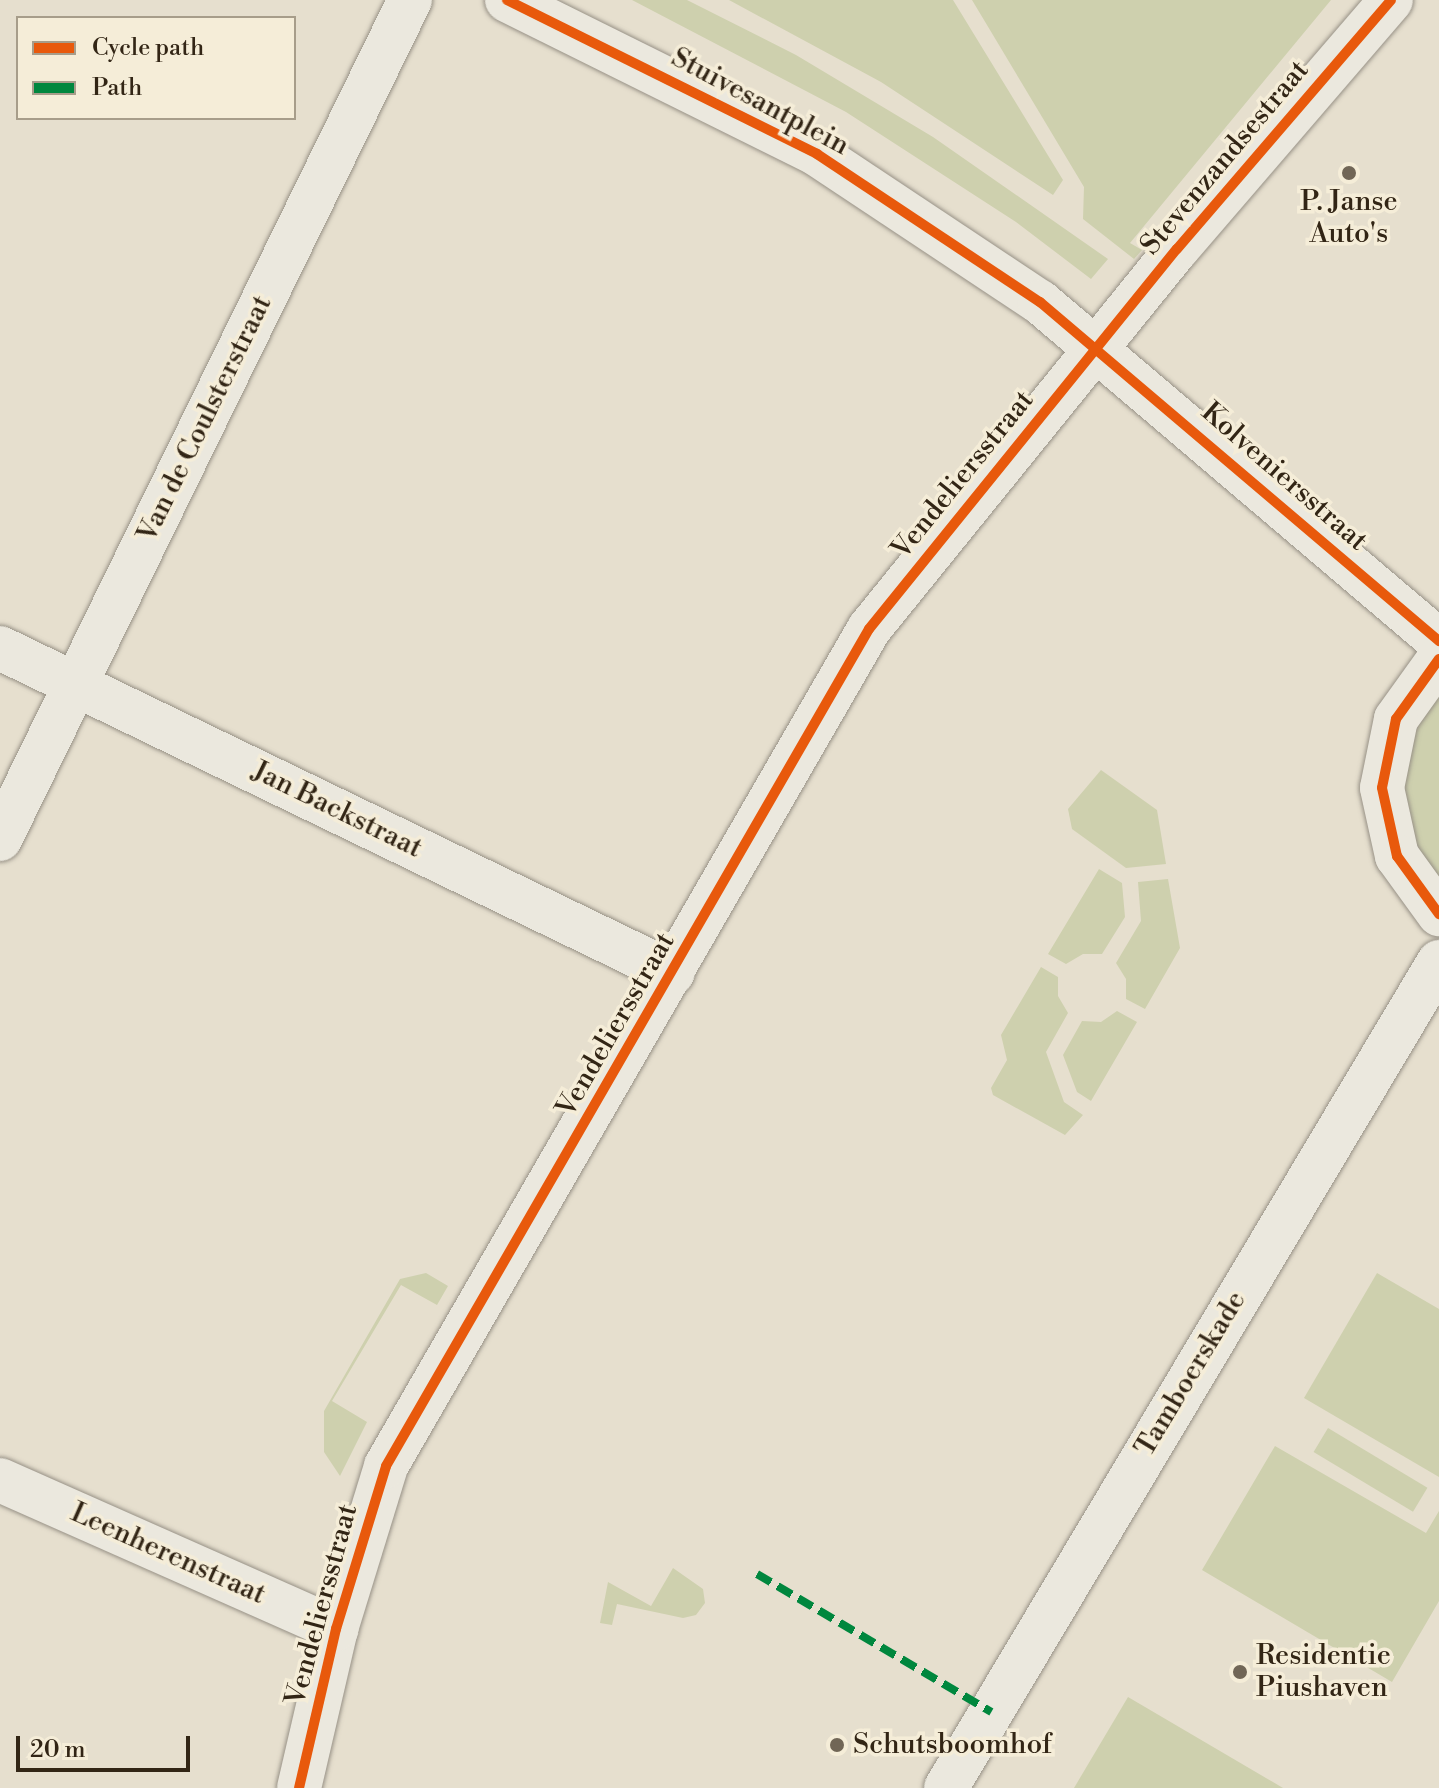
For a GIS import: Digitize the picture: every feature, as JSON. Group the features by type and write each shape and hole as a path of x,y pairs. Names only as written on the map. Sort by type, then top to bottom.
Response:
{"street":[{"name":"Van de Coulsterstraat","path":"0,839 410,0"},
{"name":"Stuivesantplein","path":"507,0 817,154 1040,302 1097,349"},
{"name":"Stevenzandsestraat","path":"1097,349 1391,0"},
{"name":"Kolveniersstraat","path":"1097,349 1439,641"},
{"name":"Vendeliersstraat","path":"299,1788 336,1629 386,1466 869,629 1097,349"},
{"name":"Jan Backstraat","path":"0,648 673,973"},
{"path":"1439,659 1396,719 1382,788 1397,856 1439,914"},
{"name":"Tamboerskade","path":"946,1788 1439,962"},
{"name":"Leenherenstraat","path":"0,1480 336,1629"}],"green space":[{"path":"632,0 687,0 796,55 933,137 1108,259 1091,279 1016,222 846,112"},
{"path":"729,0 953,0 1063,180 1053,195 881,82"},
{"path":"972,0 1331,0 1130,243 1142,250 1134,259 1083,219 1084,187"},
{"path":"1439,684 1439,887 1420,862 1400,801 1416,717"},
{"path":"1101,770 1157,810 1166,864 1126,868 1072,829 1068,809"},
{"path":"1099,869 1122,883 1125,917 1102,954 1083,954 1066,964 1048,954"},
{"path":"1168,879 1180,948 1145,1009 1126,999 1126,979 1116,963 1141,921 1138,882"},
{"path":"1041,967 1058,977 1058,996 1068,1013 1046,1052 1064,1102 1083,1115 1065,1135 993,1095 991,1088 1007,1060 1001,1035"},
{"path":"1117,1011 1137,1022 1091,1101 1077,1092 1063,1055 1082,1021 1101,1022"},
{"path":"426,1273 448,1286 437,1305 401,1285 332,1401 367,1422 340,1476 324,1452 324,1411 400,1279"},
{"path":"1377,1273 1439,1309 1439,1477 1304,1398"},
{"path":"1328,1428 1427,1488 1413,1512 1314,1452"},
{"path":"1275,1446 1426,1533 1439,1511 1439,1601 1392,1682 1202,1570"},
{"path":"673,1568 703,1589 705,1603 696,1615 683,1618 617,1604 612,1625 600,1623 608,1582 651,1606"},
{"path":"1128,1697 1283,1788 1074,1788"}],"marked path":[{"path":"757,1574 991,1712"}],"cycle path":[{"path":"507,0 817,154 1040,302 1439,641"},
{"path":"299,1788 336,1629 386,1466 869,629 1177,249 1391,0"},
{"path":"1439,659 1396,719 1382,788 1397,856 1439,914"}],"place":[{"name":"P. Janse Auto's","path":"1349,173"},
{"name":"Residentie Piushaven","path":"1240,1672"},
{"name":"Schutsboomhof","path":"837,1745"}]}
